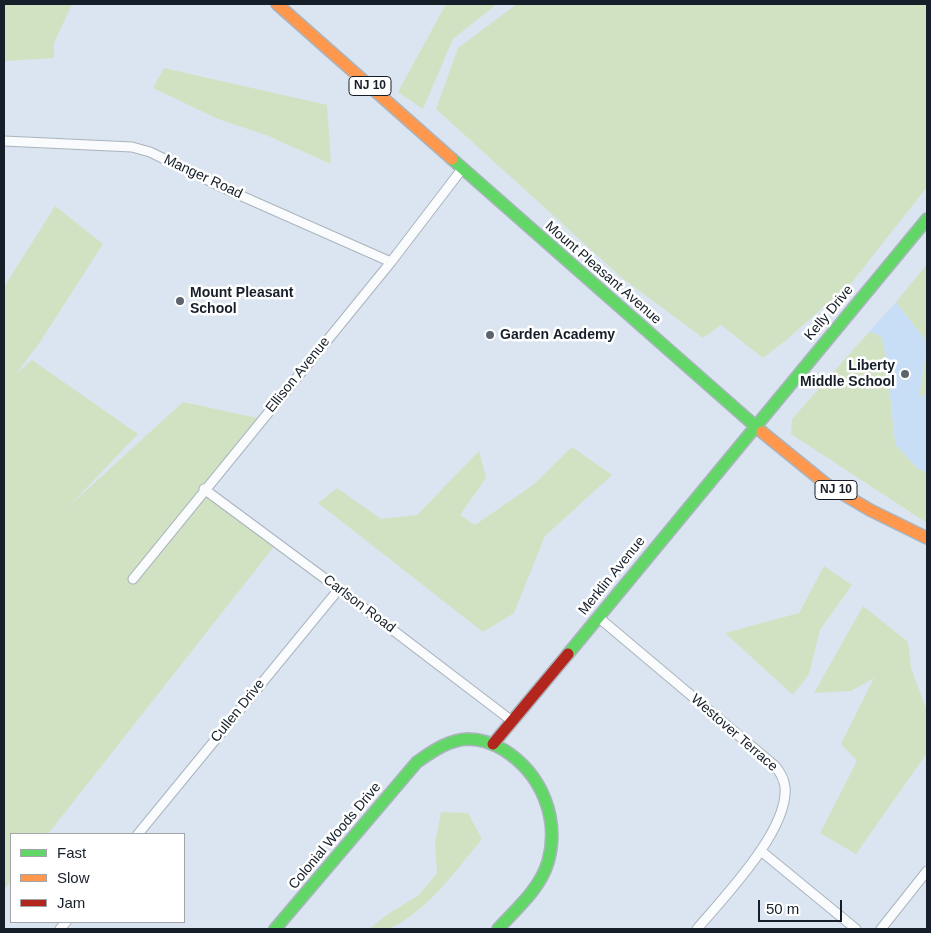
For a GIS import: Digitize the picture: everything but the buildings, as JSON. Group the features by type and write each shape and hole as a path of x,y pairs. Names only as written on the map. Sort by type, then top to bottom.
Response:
{"street":[{"name":"Mount Pleasant Avenue","path":"277,4 462,170 754,426 826,484 870,510 927,538"},
{"name":"Manger Road","path":"4,141 132,147 150,152 375,257 391,262"},
{"name":"Ellison Avenue","path":"133,579 391,262 462,170"},
{"name":"Kelly Drive","path":"754,426 927,219"},
{"name":"Merklin Avenue","path":"494,744 754,426"},
{"name":"Carlson Road","path":"204,490 339,589 512,722"},
{"name":"Cullen Drive","path":"139,833 339,589"},
{"name":"Westover Terrace","path":"598,617 775,766 785,786 785,798 780,816 761,851 697,929"},
{"name":"Colonial Woods Drive","path":"275,929 417,762 434,748 454,740 475,739 494,744"},
{"path":"494,744 518,759 536,779 549,805 553,834 551,853 540,880 498,929"},
{"path":"761,851 856,929"},
{"path":"881,929 927,871"}],"shaded area":[{"name":"Liberty Middle School","path":"896,302 927,342 919,398 927,392 927,473 917,468 895,444 886,357 881,337 869,332"}],"green space":[{"path":"4,4 72,4 54,43 54,58 4,61"},
{"path":"446,4 497,4 453,39 423,109 398,92"},
{"path":"517,4 927,4 927,187 853,281 763,358 721,325 703,338 622,278 436,109 458,48"},
{"path":"164,68 327,105 331,164 266,135 218,119 153,88"},
{"path":"55,206 103,244 40,342 16,374 32,360 138,434 69,506 183,402 262,419 205,489 276,544 49,833 10,833 10,882 4,890 4,287"},
{"path":"927,264 927,342 896,302"},
{"path":"869,332 881,336 886,357 895,444 917,468 927,473 927,523 791,434 792,419"},
{"path":"927,345 927,392 919,398"},
{"path":"572,447 612,475 545,536 514,613 483,632 318,503 337,488 381,519 417,515 479,451 486,478 460,515 475,525 533,485"},
{"path":"824,566 852,585 820,630 809,674 793,695 725,633 799,613"},
{"path":"863,606 908,642 911,668 927,711 927,753 856,854 820,833 857,761 841,744 874,678 851,691 814,693"},
{"path":"441,812 468,813 482,839 451,877 414,913 388,929 369,929 388,914 419,895 437,873 435,844"}],"traffic: fast":[{"path":"452,159 762,432"},
{"path":"568,654 927,219"},
{"path":"275,929 417,762 447,744 468,739 482,741 504,750 529,772 545,799 552,830 548,862 544,872 527,898 498,929"}],"traffic: slow":[{"path":"277,4 452,159"},
{"path":"762,432 826,484 870,510 927,538"}],"traffic: jam":[{"path":"493,744 568,654"}],"place":[{"name":"Mount Pleasant School","path":"180,301"},
{"name":"Garden Academy","path":"490,335"},
{"name":"Liberty Middle School","path":"905,374"}]}
